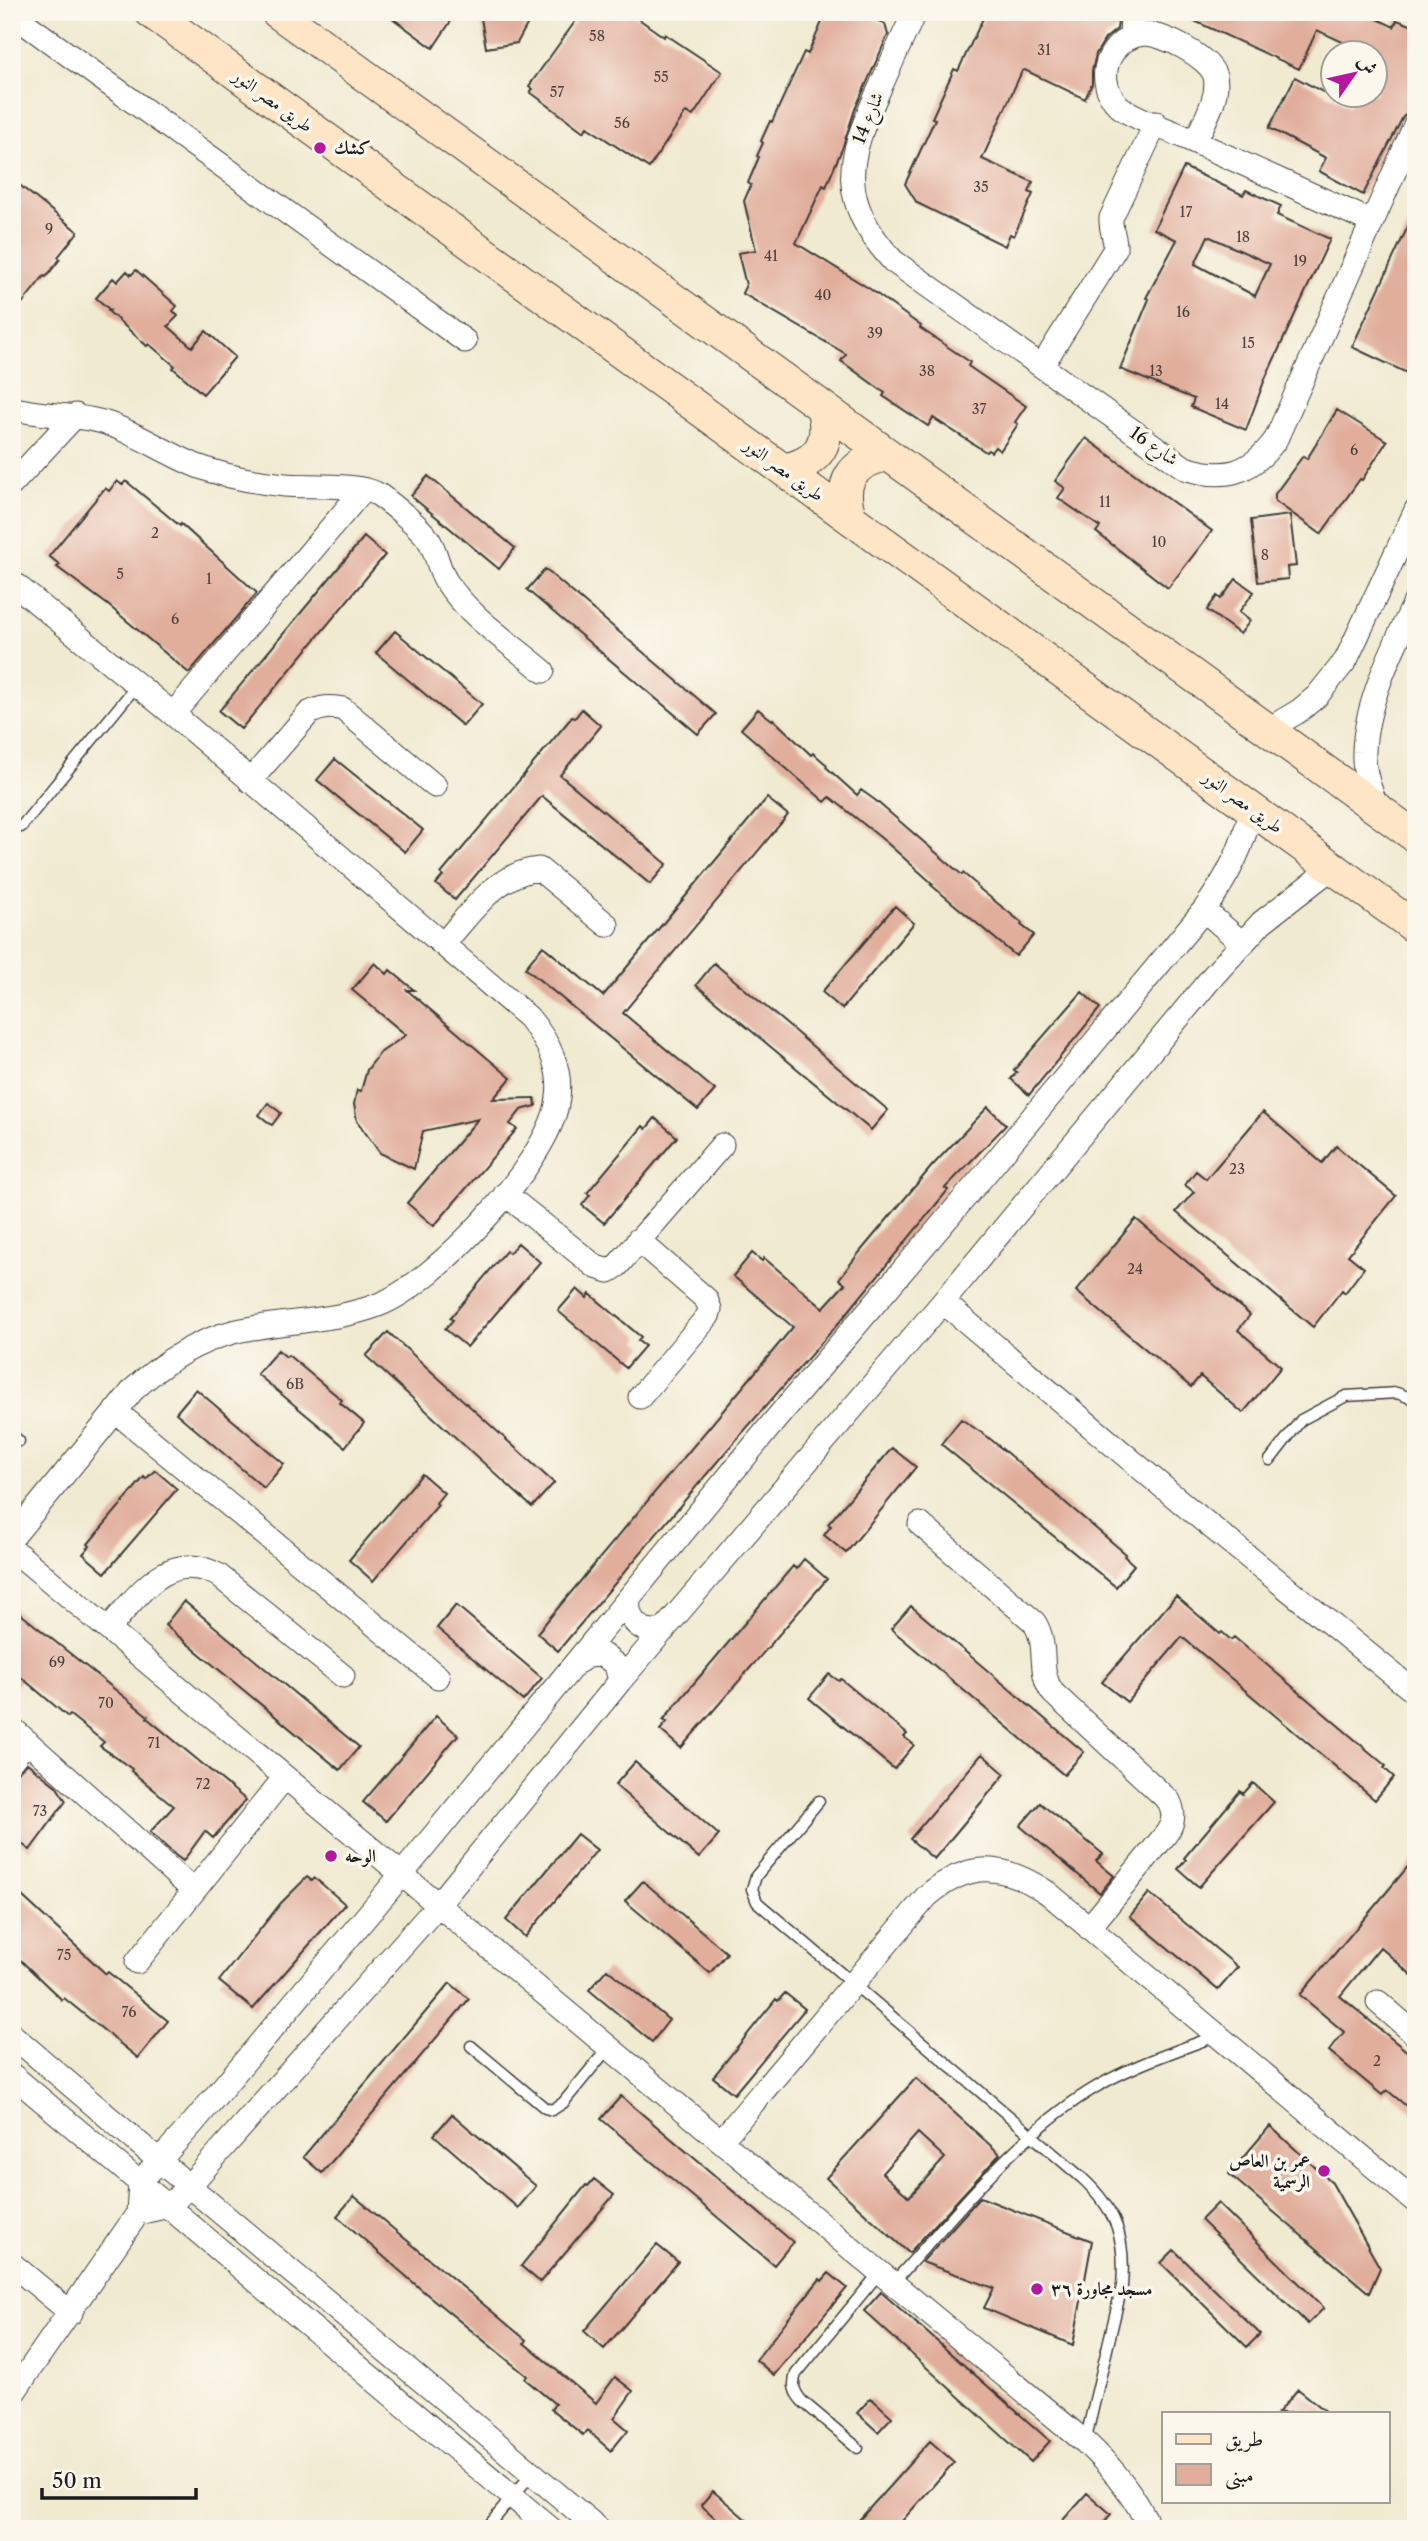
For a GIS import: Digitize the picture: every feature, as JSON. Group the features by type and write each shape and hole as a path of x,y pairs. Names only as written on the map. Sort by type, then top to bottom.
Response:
{"street":[{"name":"طريق مصر النور","path":"151,12 387,186 1416,928"},
{"path":"277,12 1416,837"},
{"name":"شارع 14","path":"893,261 874,240 860,215 853,188 853,159 859,132 915,12"},
{"path":"1131,37 1132,12"},
{"path":"12,14 465,341"},
{"path":"1195,142 1215,94 1216,86 1211,68 1199,55 1156,36 1144,34 1121,43 1112,52 1105,76 1107,88 1121,108 1156,123 1195,142 1372,222"},
{"path":"1042,366 1115,249 1111,218 1156,123"},
{"name":"شارع 16","path":"893,261 1185,468 1202,474 1237,472 1252,465 1266,453 1276,439 1416,123"},
{"path":"784,470 801,466 816,456 824,441 827,424 822,407"},
{"path":"12,408 30,413 76,415 125,430 197,465 233,478 300,486 363,489 377,494 426,536 446,581 460,598 476,615 543,671"},
{"path":"12,484 76,415"},
{"path":"851,519 845,502 847,485 855,469 870,458 887,455"},
{"path":"173,714 363,489"},
{"path":"1267,730 1299,711 1317,696 1346,660 1416,510"},
{"path":"12,582 173,714 528,1017 544,1035 554,1056 559,1079 558,1102 551,1125 505,1195 467,1237 427,1275 402,1294 379,1305 343,1316 233,1332 206,1341 155,1370 115,1411 12,1538"},
{"path":"1378,809 1365,772 1366,733 1389,657 1416,600"},
{"path":"250,781 309,713 319,708 331,707 343,709 435,786"},
{"path":"12,2395 138,2213 140,2182 402,1874 512,1738 580,1661 629,1598 1204,910 1239,853 1247,832 1251,808"},
{"path":"138,2213 169,2206 189,2186 438,1905 620,1681 943,1302 1213,975 1277,909 1332,867"},
{"path":"444,943 498,883 513,874 530,869 539,869 607,925"},
{"path":"1204,910 1243,944"},
{"path":"505,1195 600,1270 614,1269 722,1145"},
{"path":"638,1240 706,1299 710,1309 708,1316 640,1396"},
{"path":"943,1302 1188,1508 1416,1693"},
{"path":"115,1411 438,1677"},
{"path":"920,1524 1034,1622 1044,1642 1045,1679 1053,1693 1169,1801 1172,1807 1173,1821 1166,1834 1089,1928"},
{"path":"12,1549 1084,2442 1124,2483 1150,2529"},
{"path":"108,1629 159,1576 191,1565 218,1575 343,1676"},
{"path":"629,1598 628,1607 634,1622 648,1631 664,1630"},
{"path":"580,1661 586,1656 603,1655 616,1665 620,1681"},
{"path":"12,1760 20,1734 194,1891"},
{"path":"137,1962 285,1777"},
{"path":"721,2141 927,1896 943,1882 963,1872 985,1869 1007,1871 1028,1880 1416,2202"},
{"path":"1378,2002 1416,2035"},
{"path":"12,2035 599,2529"},
{"path":"12,2075 551,2529"},
{"path":"12,2264 71,2313"}],"lane":[{"path":"21,827 138,685"},
{"path":"1270,1460 1301,1420 1346,1396 1397,1393 1416,1400"},
{"path":"819,1801 755,1876 752,1889 754,1896 762,1907 1100,2194 1113,2215 1121,2238 1124,2262 1122,2287 1084,2442"},
{"path":"858,2448 802,2401 797,2395 794,2381 796,2374 886,2277 1032,2135 1088,2092 1151,2060 1217,2035"},
{"path":"471,2046 545,2108 552,2110 563,2103 610,2048"},
{"path":"486,2529 533,2472"}],"building":[{"path":"384,12 457,12 433,48"},
{"path":"480,12 534,12 517,43 486,48"},
{"path":"582,12 629,12 722,72 693,116 686,112 649,168 587,127 584,132 530,92 533,89 529,86"},
{"path":"837,12 860,12 885,24 888,35 855,109 826,187 823,185 796,243 870,289 970,362 968,366 1026,406 1000,451 995,447 991,452 986,452 933,418 928,426 883,396 885,393 841,361 846,354 742,293 746,285 738,253 756,250 744,201 763,143 761,141 804,52 808,54 825,15 829,17"},
{"path":"986,12 1118,12 1115,21 1118,23 1117,29 1105,39 1096,54 1092,84 1085,99 1025,70 1022,71 982,159 1033,182 1029,192 1033,194 1014,236 1010,234 1005,246 917,203 905,184 935,119 932,118 954,69 958,71"},
{"path":"1175,12 1363,12 1394,27 1397,20 1416,27 1416,102 1412,110 1403,117 1363,195 1319,171 1326,158 1269,128 1295,77 1320,90 1320,108 1390,108 1390,38 1334,38 1317,30 1299,69"},
{"path":"1184,167 1243,195 1246,190 1281,206 1277,215 1330,239 1265,379 1246,430 1191,407 1194,399 1120,369 1149,299 1146,298 1177,240 1154,229","holes":["1208,236 1270,264 1255,296 1195,264"]},
{"path":"12,179 78,232 46,277 44,276 12,316"},
{"path":"1416,209 1416,359 1409,374 1352,347"},
{"path":"136,270 177,306 173,311 178,316 168,326 192,347 206,331 235,357 203,394 173,368 175,366 149,344 147,346 96,298 113,278 117,282 127,271 131,275"},
{"path":"1337,410 1387,441 1362,480 1360,479 1321,534 1275,501 1275,494 1303,456 1307,459"},
{"path":"1086,438 1212,531 1168,588 1096,532 1100,527 1058,498 1065,488 1055,481"},
{"path":"428,476 515,548 499,569 411,496"},
{"path":"117,481 122,485 126,481 180,526 181,524 257,593 189,673 108,605 57,567 60,565 49,556 105,488 109,491"},
{"path":"1290,515 1296,566 1287,567 1288,579 1258,582 1251,520"},
{"path":"364,537 385,555 241,729 219,711"},
{"path":"545,569 716,714 698,734 527,590"},
{"path":"1236,579 1254,592 1239,612 1250,621 1240,634 1207,610 1217,596 1221,599"},
{"path":"395,631 482,704 463,726 376,653"},
{"path":"582,709 601,726 560,775 667,864 650,884 542,796 455,900 436,884 443,876 441,874 572,717 575,718"},
{"path":"758,709 773,719 811,755 813,753 827,765 826,767 857,795 861,790 875,800 1022,923 1021,925 1034,935 1016,956 931,885 933,884 886,842 830,797 825,802 741,729"},
{"path":"335,759 423,830 405,852 317,780"},
{"path":"767,798 788,815 623,1013 715,1090 698,1110 525,968 543,946 603,996"},
{"path":"895,906 914,923 842,1009 822,992"},
{"path":"375,963 387,974 390,970 414,990 407,990 511,1078 493,1099 535,1098 536,1106 521,1110 510,1124 517,1129 434,1226 407,1203 478,1119 423,1131 414,1169 380,1153 357,1121 354,1104 357,1090 361,1091 367,1070 380,1053 406,1035 352,990"},
{"path":"714,963 888,1110 871,1130 696,985"},
{"path":"1082,992 1100,1008 1029,1095 1011,1079 1017,1072 1014,1070"},
{"path":"268,1103 281,1113 272,1125 259,1115"},
{"path":"988,1107 1006,1125 945,1188 948,1190 843,1318 722,1456 558,1651 537,1633 793,1327 733,1276 752,1253 762,1261 764,1258 823,1308 845,1284 839,1279 859,1253 932,1166"},
{"path":"1263,1112 1322,1163 1336,1146 1396,1196 1348,1255 1364,1268 1345,1293 1342,1290 1313,1327 1176,1212 1194,1192 1185,1185 1196,1171 1206,1179"},
{"path":"655,1118 677,1137 604,1223 582,1205 590,1195 587,1193 643,1126 646,1129"},
{"path":"1136,1219 1250,1315 1238,1330 1281,1367 1243,1413 1200,1376 1191,1387 1076,1291"},
{"path":"518,1243 540,1262 467,1347 445,1329 453,1320 450,1318 506,1251 509,1253"},
{"path":"577,1289 587,1298 590,1294 641,1337 638,1341 645,1346 626,1368 558,1311"},
{"path":"388,1332 554,1483 532,1507 366,1356"},
{"path":"278,1350 286,1357 288,1355 342,1400 340,1403 364,1423 345,1447 257,1374"},
{"path":"196,1389 284,1464 264,1488 176,1413"},
{"path":"961,1419 988,1437 1126,1554 1124,1556 1134,1565 1116,1587 941,1444"},
{"path":"892,1448 916,1467 846,1553 824,1535 831,1526 828,1524"},
{"path":"155,1470 177,1489 105,1573 83,1554 90,1546 88,1544 144,1477 146,1479"},
{"path":"422,1474 444,1493 436,1503 438,1505 373,1581 349,1560"},
{"path":"804,1559 827,1579 681,1748 660,1730 667,1722 663,1720 793,1566 796,1569"},
{"path":"1176,1596 1220,1634 1222,1632 1231,1640 1234,1637 1386,1766 1384,1768 1394,1777 1375,1800 1182,1637 1127,1702 1102,1682"},
{"path":"184,1601 359,1747 340,1770 165,1625"},
{"path":"456,1605 542,1678 523,1701 437,1628"},
{"path":"911,1606 1084,1752 1064,1775 891,1629"},
{"path":"12,1607 148,1716 147,1718 246,1800 213,1838 205,1831 183,1861 150,1832 174,1806 131,1771 132,1769 100,1746 104,1742 70,1715 68,1717 22,1678 12,1690"},
{"path":"829,1674 839,1681 841,1679 907,1734 904,1737 914,1745 894,1769 809,1698"},
{"path":"436,1716 458,1735 386,1821 363,1802"},
{"path":"982,1754 1005,1774 934,1859 910,1839"},
{"path":"635,1762 719,1835 699,1858 615,1785"},
{"path":"27,1763 56,1786 66,1801 30,1850 22,1844 12,1856 12,1777"},
{"path":"1253,1783 1274,1802 1199,1887 1178,1869 1186,1860 1184,1858 1240,1791 1243,1794"},
{"path":"1040,1803 1103,1854 1096,1861 1114,1876 1100,1893 1020,1826"},
{"path":"577,1834 597,1850 525,1937 506,1920"},
{"path":"1416,1857 1416,1979 1380,1947 1340,1996 1416,2059 1416,2114 1387,2090 1382,2095 1329,2051 1344,2032 1300,1995"},
{"path":"307,1877 312,1881 315,1878 345,1904 253,2009 219,1981 281,1903"},
{"path":"643,1881 727,1953 710,1973 625,1901"},
{"path":"1149,1893 1238,1967 1218,1990 1130,1916"},
{"path":"21,1895 106,1974 108,1972 168,2021 138,2058 64,1998 62,2000 12,1952 12,1905"},
{"path":"607,1969 669,2020 652,2042 589,1990"},
{"path":"450,1983 469,1999 322,2173 303,2157"},
{"path":"785,1993 805,2009 734,2094 713,2077 776,1999 778,2001"},
{"path":"916,2078 1000,2154 909,2253 826,2178","holes":["918,2133 945,2158 909,2197 882,2173"]},
{"path":"621,2096 793,2242 774,2265 601,2119"},
{"path":"452,2114 536,2186 518,2208 434,2135"},
{"path":"1270,2126 1332,2183 1380,2268 1369,2293 1229,2174"},
{"path":"594,2179 614,2195 540,2282 521,2266 586,2185"},
{"path":"354,2196 526,2340 524,2343 596,2403 615,2377 633,2391 614,2418 628,2430 611,2451 587,2430 583,2435 551,2409 555,2404 525,2379 527,2376 337,2216"},
{"path":"980,2197 1092,2241 1073,2345 984,2308 994,2288 922,2262"},
{"path":"1218,2203 1324,2308 1308,2324 1201,2220"},
{"path":"657,2245 678,2262 604,2349 584,2331"},
{"path":"1174,2250 1260,2334 1247,2347 1161,2263"},
{"path":"829,2273 847,2288 774,2375 756,2360 820,2279 822,2281"},
{"path":"881,2292 1050,2441 1031,2462 864,2311"},
{"path":"1298,2389 1327,2412 1279,2412"},
{"path":"871,2398 892,2417 878,2432 857,2413"},
{"path":"930,2441 954,2462 895,2529 851,2529"},
{"path":"713,2491 757,2529 727,2529 701,2505"},
{"path":"1087,2493 1111,2514 1098,2529 1055,2529"}],"place":[{"name":"كشك","path":"320,148"},
{"name":"الوحه","path":"331,1856"},
{"name":"عمر بن العاص الرسمية","path":"1324,2171"},
{"name":"مسجد مجاورة ٣٦","path":"1037,2289"}]}
